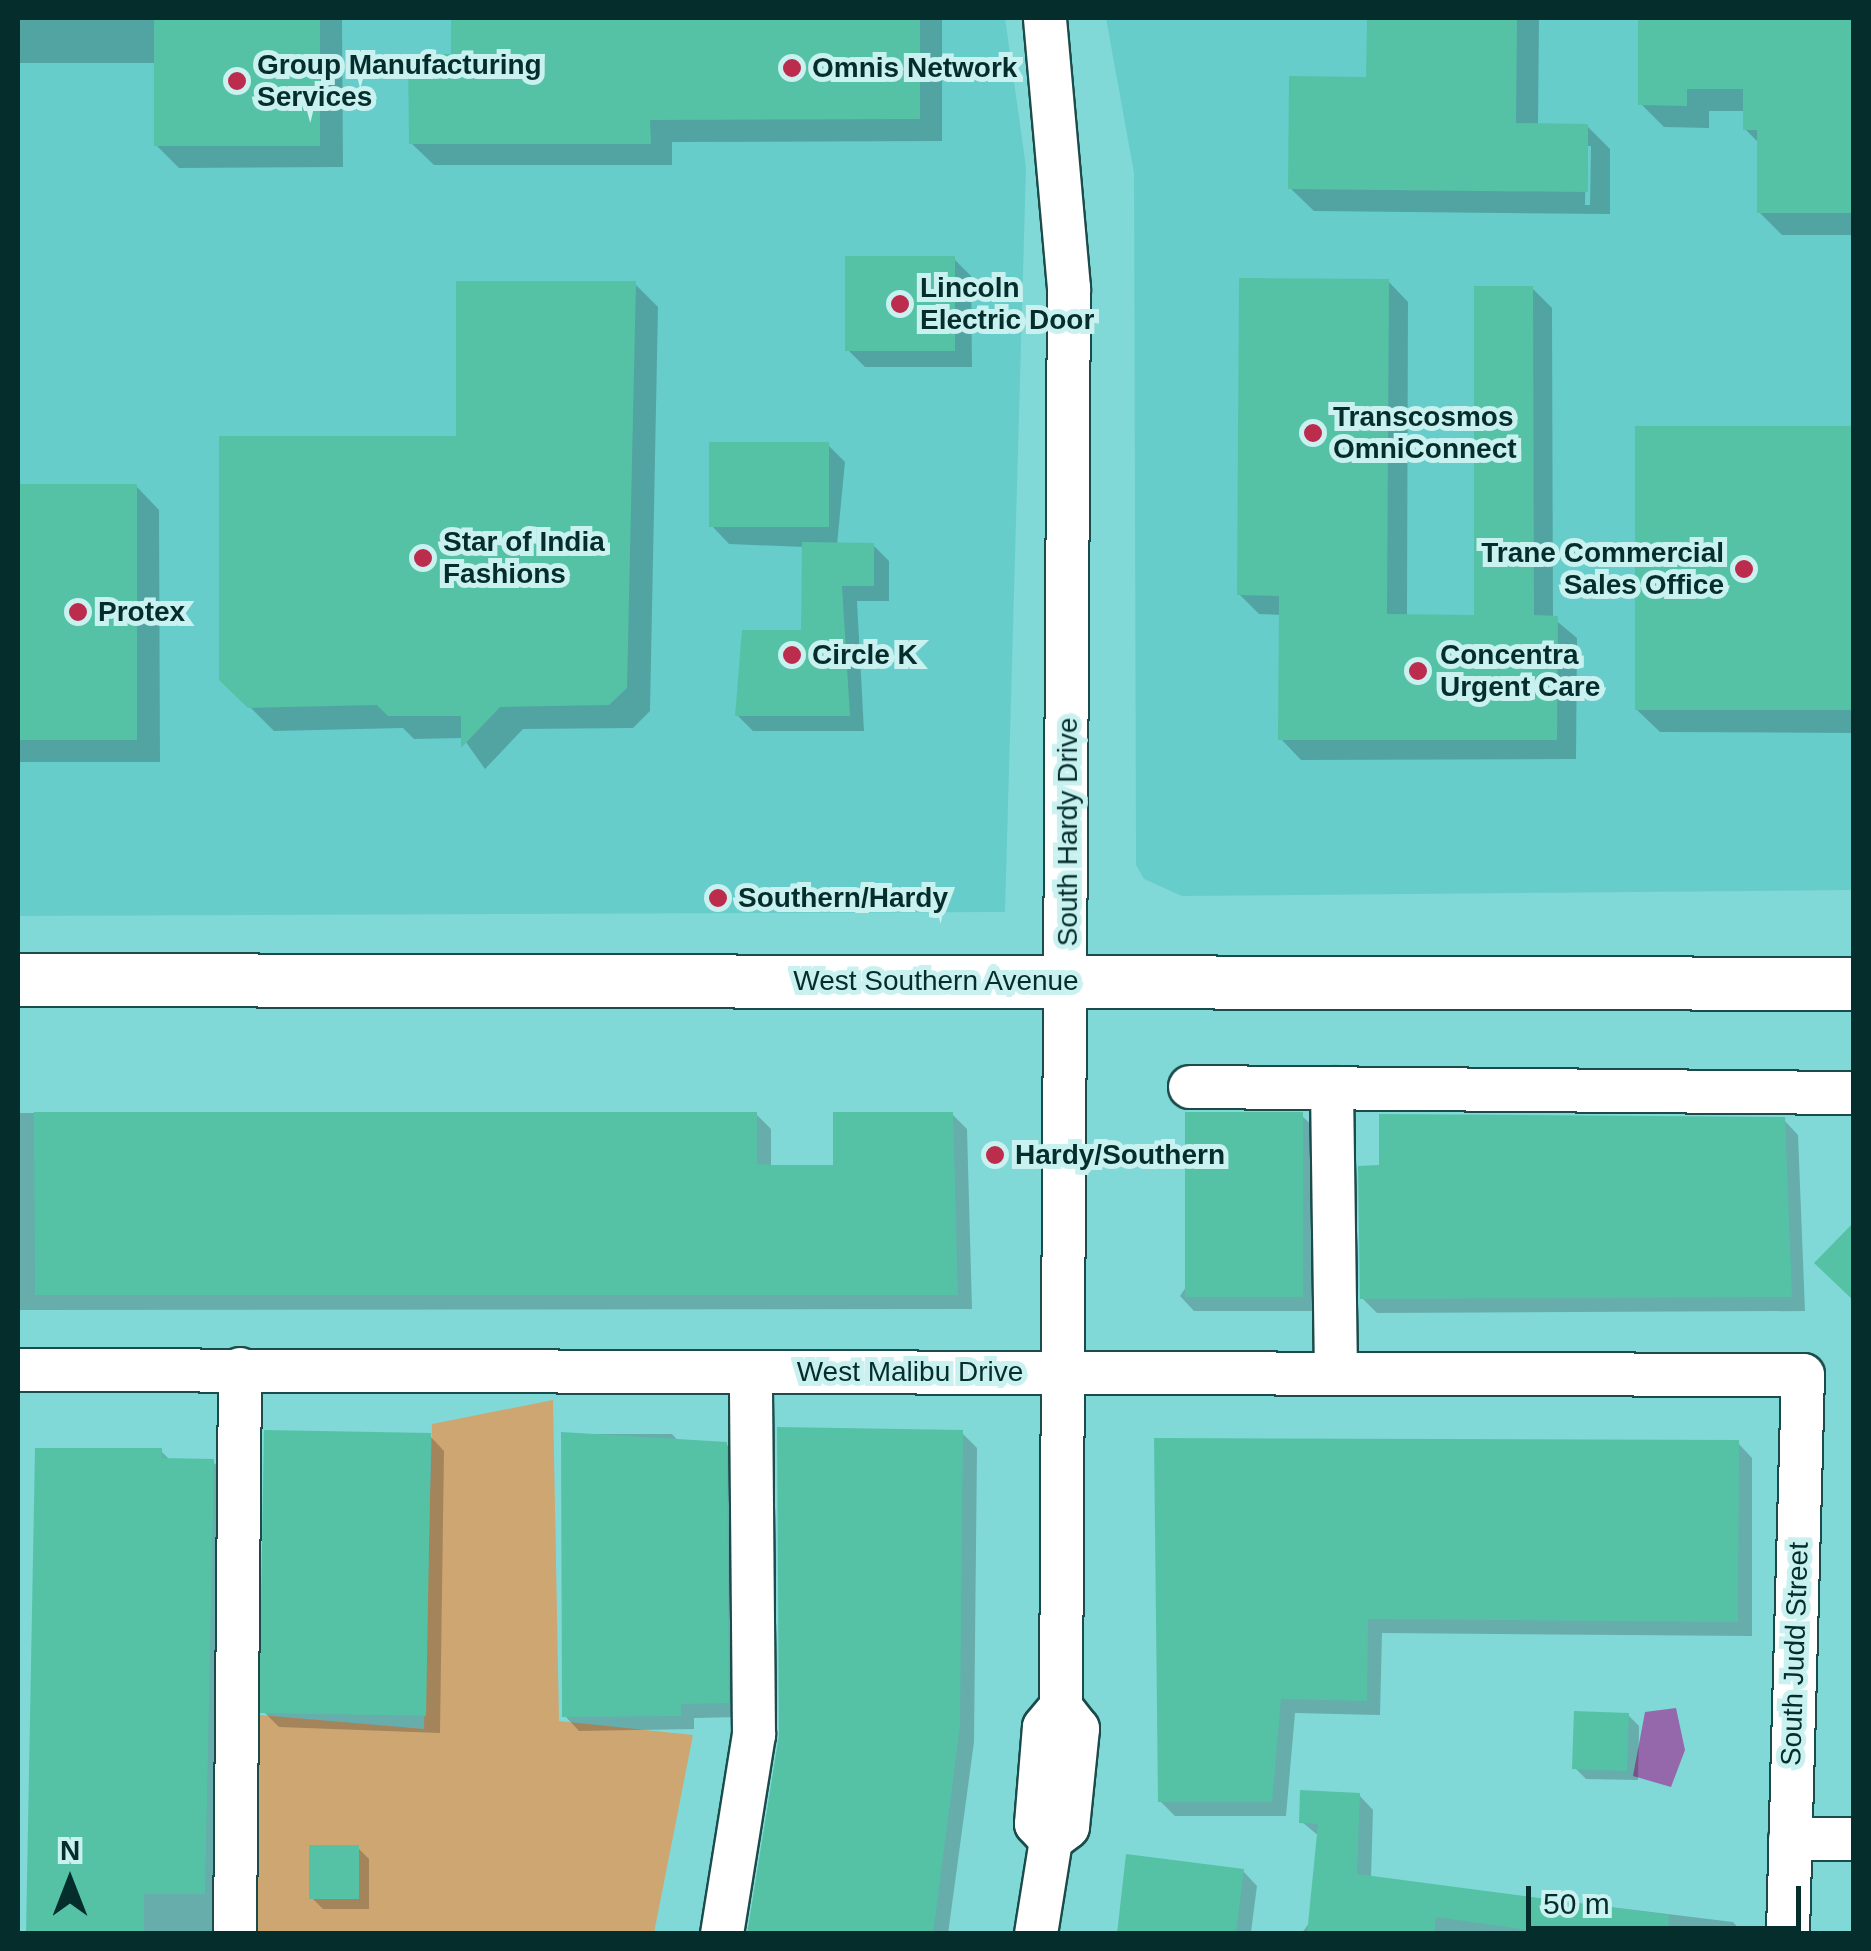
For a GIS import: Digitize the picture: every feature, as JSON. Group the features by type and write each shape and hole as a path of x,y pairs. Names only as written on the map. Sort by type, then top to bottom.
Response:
{"main road":[{"name":"West Southern Avenue","path":"18,980 1854,984"}],"street":[{"name":"South Hardy Drive","path":"1036,1934 1051,1840 1036,1824 1044,1727 1061,1707 1067,1371 1069,288 1046,18"},
{"path":"1190,1086 1854,1094"},
{"path":"1332,1088 1336,1372"},
{"path":"235,1934 240,1369"},
{"name":"West Malibu Drive","path":"18,1370 1803,1376"},
{"path":"722,1934 754,1735 751,1374"},
{"name":"South Judd Street","path":"1788,1934 1803,1376"},
{"path":"1790,1838 1854,1840"}],"shaded area":[{"path":"18,18 1005,18 1026,167 1005,912 18,916"},
{"path":"1106,18 1853,18 1853,890 1182,896 1144,879 1136,865 1134,173"},
{"path":"553,1400 559,1721 693,1735 654,1933 239,1934 247,1714 424,1729 432,1424"},
{"path":"1676,1708 1685,1750 1671,1787 1633,1776 1645,1712"}],"building":[{"name":"Group Manufacturing Services","path":"154,18 320,18 320,146 154,146"},
{"path":"451,18 920,18 920,119 650,120 651,144 409,144 408,54 451,54"},
{"path":"1517,18 1516,123 1588,124 1588,192 1288,189 1289,76 1366,77 1367,20"},
{"path":"1638,18 1854,18 1854,213 1757,213 1757,130 1743,130 1743,89 1687,89 1687,106 1638,105"},
{"name":"Lincoln Electric Door","path":"845,256 955,256 955,351 845,351"},
{"path":"1239,278 1389,279 1387,614 1474,615 1474,286 1533,286 1534,615 1558,616 1557,740 1278,740 1279,596 1237,595"},
{"name":"Star of India Fashions","path":"456,281 636,281 627,688 609,705 500,707 461,748 461,716 388,716 377,705 248,708 219,680 219,436 456,436"},
{"name":"Trane Commercial Sales Office","path":"1635,426 1854,426 1854,710 1635,710"},
{"path":"709,442 829,442 829,527 709,527"},
{"name":"Protex","path":"18,484 137,484 137,740 18,740"},
{"name":"Circle K","path":"802,542 874,543 874,586 842,586 850,716 735,716 742,630 801,630"},
{"path":"34,1112 757,1112 757,1164 833,1165 833,1112 953,1112 958,1295 35,1295"},
{"path":"1185,1112 1303,1112 1303,1297 1185,1297"},
{"path":"1379,1114 1785,1117 1792,1297 1360,1299 1358,1166 1379,1165"},
{"path":"1854,1222 1854,1301 1814,1263"},
{"path":"777,1427 963,1430 960,1726 933,1934 747,1934 779,1735"},
{"path":"264,1430 431,1433 426,1716 259,1713"},
{"path":"561,1432 727,1442 729,1703 681,1704 681,1716 562,1717"},
{"path":"1154,1438 1739,1440 1738,1622 1368,1619 1367,1701 1281,1699 1272,1802 1158,1802"},
{"path":"35,1448 162,1448 162,1458 214,1459 205,1894 144,1894 144,1934 26,1934"},
{"path":"1574,1711 1629,1713 1627,1771 1572,1769"},
{"path":"1300,1790 1360,1793 1357,1874 1669,1915 1668,1934 1556,1934 1436,1917 1434,1934 1307,1934 1318,1824 1299,1823"},
{"path":"309,1845 359,1845 359,1899 309,1899"},
{"path":"1126,1854 1244,1869 1236,1934 1117,1934"}],"place":[{"name":"Omnis Network","path":"792,68"},
{"name":"Group Manufacturing Services","path":"237,81"},
{"name":"Lincoln Electric Door","path":"900,304"},
{"name":"Transcosmos OmniConnect","path":"1313,433"},
{"name":"Star of India Fashions","path":"423,558"},
{"name":"Trane Commercial Sales Office","path":"1744,569"},
{"name":"Protex","path":"78,612"},
{"name":"Circle K","path":"792,655"},
{"name":"Concentra Urgent Care","path":"1418,671"},
{"name":"Southern/Hardy","path":"718,898"},
{"name":"Hardy/Southern","path":"995,1155"}]}
